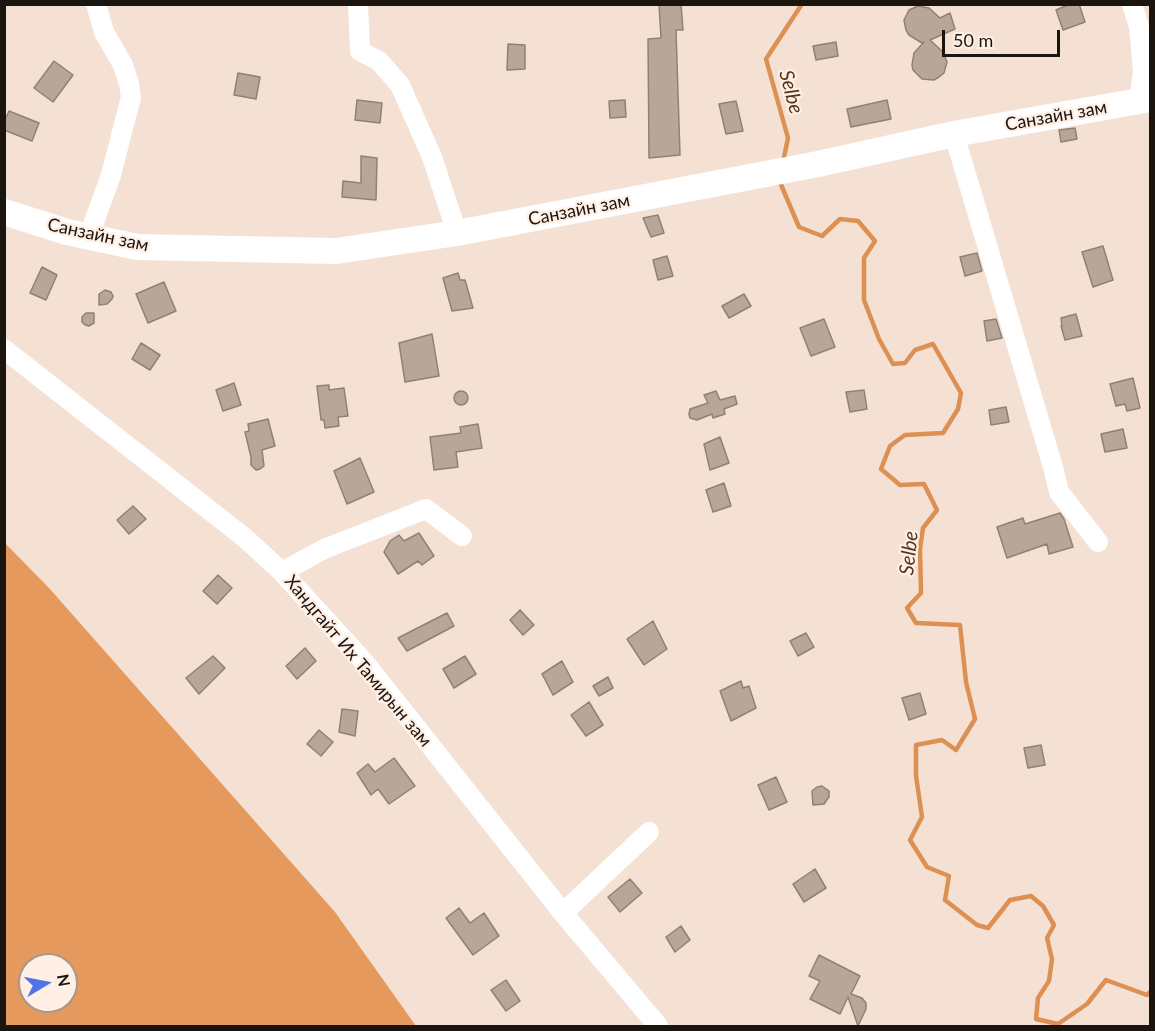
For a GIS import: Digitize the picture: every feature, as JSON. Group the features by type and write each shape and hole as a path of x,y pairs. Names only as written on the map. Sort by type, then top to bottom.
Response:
{"main road":[{"name":"Санзайн зам","path":"4,212 67,232 137,247 336,251 457,233 818,164 954,134 1145,101"}],"street":[{"path":"89,236 111,175 131,97 123,65 104,32 96,4"},
{"path":"358,4 360,51 379,61 400,85 432,157 457,233"},
{"path":"1132,4 1139,27 1145,101"},
{"path":"954,134 1059,492 1098,542"},
{"name":"Хандгайт Их Тамирын зам","path":"4,349 245,538 282,572 365,663 563,913 658,1026"},
{"path":"282,572 324,549 426,509 462,536"},
{"path":"563,913 649,832"}],"shaded area":[{"path":"4,542 49,588 335,912 416,1026 5,1026"}],"building":[{"path":"659,4 681,4 683,30 676,30 680,155 649,158 648,39 661,38"},
{"path":"1070,4 1079,4 1085,22 1063,30 1056,10"},
{"path":"918,6 929,8 940,18 950,13 955,29 930,40 943,52 947,62 944,73 934,80 922,79 913,70 914,53 924,42 909,35 904,20 909,10"},
{"path":"836,42 838,56 816,60 813,46"},
{"path":"508,44 525,45 525,69 507,70"},
{"path":"54,61 73,75 53,102 34,88"},
{"path":"238,73 260,77 256,99 234,95"},
{"path":"357,100 382,103 380,123 355,120"},
{"path":"625,100 626,117 610,118 609,101"},
{"path":"887,100 891,119 851,127 847,109"},
{"path":"736,101 743,131 726,134 719,104"},
{"path":"9,111 39,123 32,141 4,130 4,122"},
{"path":"1075,128 1077,139 1061,142 1059,130"},
{"path":"361,156 377,158 376,200 342,197 343,181 361,183"},
{"path":"658,215 664,233 651,237 643,218"},
{"path":"1103,246 1113,280 1093,287 1082,252"},
{"path":"977,253 982,271 965,276 960,257"},
{"path":"667,256 673,276 658,280 653,260"},
{"path":"42,267 57,275 46,300 30,293"},
{"path":"458,273 460,280 465,280 473,308 452,311 443,278"},
{"path":"164,282 176,311 148,323 136,294"},
{"path":"105,290 111,292 112,299 107,304 99,305 99,294"},
{"path":"744,294 751,306 729,318 722,306"},
{"path":"86,313 94,313 94,323 89,326 82,322 82,317"},
{"path":"1076,314 1082,336 1065,340 1061,318"},
{"path":"824,319 835,347 811,356 800,328"},
{"path":"996,319 1002,338 987,341 984,321"},
{"path":"432,334 439,376 405,382 399,343"},
{"path":"141,343 160,355 150,370 132,359"},
{"path":"1133,378 1140,408 1127,411 1125,404 1116,406 1110,384"},
{"path":"234,383 241,405 223,411 216,390"},
{"path":"329,385 329,390 344,388 348,416 338,417 339,426 325,428 324,420 321,420 317,386"},
{"path":"864,390 867,409 850,412 846,392"},
{"path":"458,391 464,391 468,398 464,405 458,405 454,401 454,395"},
{"path":"716,391 720,400 735,396 737,404 724,409 725,414 713,418 712,414 697,420 690,418 690,409 708,403 704,395"},
{"path":"1006,407 1009,422 991,425 989,410"},
{"path":"268,419 275,446 262,450 264,466 256,470 251,465 245,432 249,431 248,424"},
{"path":"478,424 482,448 456,452 458,467 434,470 430,437 461,433 460,427"},
{"path":"1123,429 1127,448 1105,452 1101,434"},
{"path":"720,437 729,463 710,470 704,444"},
{"path":"360,458 374,492 347,504 334,471"},
{"path":"724,483 731,506 713,512 706,490"},
{"path":"133,506 146,519 129,534 117,520"},
{"path":"1060,513 1073,547 1049,554 1047,544 1007,558 997,527 1023,518 1025,524"},
{"path":"419,533 434,556 422,565 418,561 398,574 384,552 390,541 399,535 404,541"},
{"path":"218,575 232,588 217,604 203,591"},
{"path":"520,610 534,625 523,635 510,620"},
{"path":"447,613 454,626 407,651 398,638"},
{"path":"653,621 667,649 644,665 627,639"},
{"path":"806,633 814,647 798,656 790,641"},
{"path":"305,648 316,661 297,679 286,666"},
{"path":"213,656 225,668 199,694 186,678"},
{"path":"465,656 476,674 454,688 443,669"},
{"path":"562,661 573,682 553,695 542,674"},
{"path":"608,677 613,688 599,696 593,686"},
{"path":"741,681 743,688 749,686 756,708 731,721 720,691"},
{"path":"920,693 926,714 909,720 902,698"},
{"path":"589,702 603,725 586,736 571,715"},
{"path":"342,709 358,711 355,736 339,732"},
{"path":"319,730 333,742 321,756 307,744"},
{"path":"1041,745 1045,765 1028,768 1024,748"},
{"path":"394,758 415,786 389,804 378,789 371,795 357,773 368,764 375,772"},
{"path":"776,777 787,802 769,810 758,785"},
{"path":"822,786 829,791 829,797 824,804 813,805 812,791"},
{"path":"815,869 826,888 804,902 793,884"},
{"path":"630,879 642,893 620,912 608,897"},
{"path":"459,908 470,923 484,913 499,936 473,955 446,918"},
{"path":"681,926 690,940 675,952 666,937"},
{"path":"819,955 860,976 851,994 862,998 866,1003 866,1009 858,1026 848,997 840,1014 810,999 820,981 809,976"},
{"path":"506,980 520,1001 506,1011 491,990"}],"waterway":[{"name":"Selbe","path":"783,162 788,138 766,59 802,4"},
{"name":"Selbe","path":"779,179 799,227 822,236 840,219 858,221 875,241 864,258 864,300 879,339 893,364 905,363 915,350 933,344 961,393 958,409 943,433 905,435 890,446 881,469 900,485 924,484 937,510 923,528 920,549 921,593 907,608 916,623 960,625 966,682 975,719 956,750 942,740 916,745 916,776 922,817 910,840 927,867 949,876 945,900 977,925 988,928 1010,900 1031,896 1043,906 1054,925 1047,938 1052,959 1049,981 1038,998 1036,1019 1058,1024 1087,1004 1106,980 1147,995 1150,992"}]}
